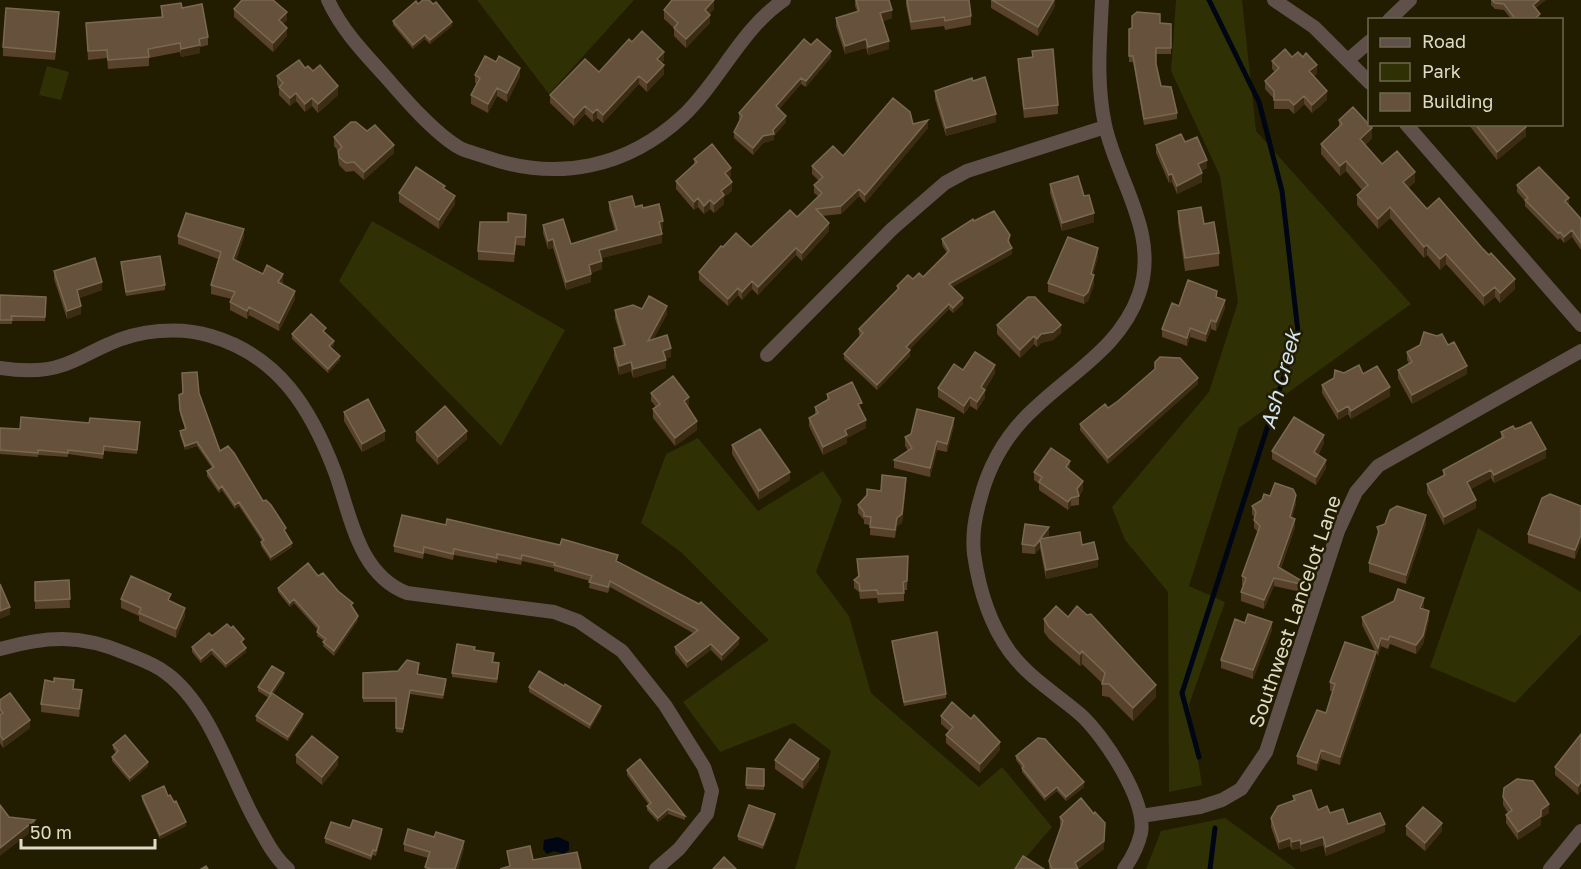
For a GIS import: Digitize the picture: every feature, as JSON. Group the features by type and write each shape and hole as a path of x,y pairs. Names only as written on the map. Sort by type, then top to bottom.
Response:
{"street":[{"path":"328,0 357,45 413,108 460,148 511,165 554,170 598,165 641,146 682,116 763,16 784,0"},
{"path":"1102,0 1099,85 1105,127 1141,227 1143,261 1139,292 1124,326 1102,352 1035,407 1009,436 982,488 975,517 974,551 980,589 993,622 1010,652 1033,678 1083,716 1105,742 1122,768 1141,816 1141,832 1133,857 1124,869"},
{"path":"1274,0 1314,27 1368,82"},
{"path":"1391,18 1410,0"},
{"path":"1348,60 1368,42"},
{"path":"1408,126 1581,325"},
{"path":"767,355 892,229 945,183 989,163 1105,127"},
{"path":"0,368 37,371 63,366 112,342 167,330 187,330 213,336 261,359 283,378 310,416 335,472 357,540 369,561 391,586 407,593 554,612 578,621 622,651 665,705 704,767 712,791 707,814 679,849 656,869"},
{"name":"Southwest Lancelot Lane","path":"1141,816 1200,807 1222,800 1241,789 1266,752 1338,531 1356,492 1378,466 1581,351"},
{"path":"0,649 59,638 78,638 108,646 155,665 168,674 202,713 246,805 268,844 288,869"},
{"path":"1550,869 1581,831"}],"green space":[{"path":"477,0 634,0 549,94"},
{"path":"1176,0 1242,0 1256,131 1411,304 1239,428 1189,586 1225,602 1189,705 1202,785 1169,792 1168,592 1125,540 1112,507 1209,392 1238,302 1220,176 1171,71"},
{"path":"47,66 69,72 61,100 39,95"},
{"path":"372,221 565,330 501,446 339,281"},
{"path":"698,438 758,511 823,471 842,500 816,572 849,616 871,693 979,787 1002,767 1052,827 1016,869 795,869 831,751 794,723 720,752 683,702 769,640 681,552 641,523 666,454"},
{"path":"1478,528 1581,592 1581,634 1515,703 1430,667"},
{"path":"1225,818 1296,869 1146,869 1161,831"}],"shaded area":[{"path":"558,837 569,842 569,850 564,854 554,851 547,854 543,849 544,840"}],"building":[{"path":"242,0 273,0 287,12 279,20 287,28 273,43 234,9"},
{"path":"423,0 429,0 433,4 436,2 452,22 430,40 425,35 413,45 393,21 416,1 418,4"},
{"path":"672,0 714,0 705,10 710,15 686,39 674,28 678,23 664,10"},
{"path":"856,0 889,0 892,10 880,13 889,41 868,47 866,39 845,46 836,18 859,11"},
{"path":"907,0 969,0 971,16 945,21 944,17 911,22"},
{"path":"992,0 1054,0 1038,27"},
{"path":"1492,0 1539,0 1533,5 1540,14 1535,18 1514,18 1504,4 1495,3"},
{"path":"181,3 182,8 202,4 208,37 199,39 200,45 181,49 180,43 148,49 149,57 108,60 107,50 88,51 86,23 163,17 161,6"},
{"path":"6,8 59,12 55,52 3,47"},
{"path":"1137,12 1160,14 1160,23 1171,24 1171,48 1156,48 1156,64 1161,86 1171,87 1177,113 1144,119 1133,56 1129,56 1129,29 1132,28 1132,16"},
{"path":"642,31 664,52 657,59 664,65 647,83 639,76 603,115 597,109 593,113 585,106 574,118 550,95 585,59 599,72 629,39 632,42"},
{"path":"804,39 811,45 817,39 831,51 806,81 801,78 776,106 786,116 773,130 774,134 763,136 753,148 734,132 742,116 739,113"},
{"path":"1053,49 1058,105 1024,109 1018,59 1033,57 1032,51"},
{"path":"1285,49 1292,57 1298,52 1303,57 1306,53 1317,65 1309,71 1327,91 1312,105 1304,96 1294,105 1289,100 1274,100 1274,91 1265,81 1279,68 1272,61"},
{"path":"485,56 496,62 499,56 520,68 507,93 497,88 488,104 471,95 480,78 475,75"},
{"path":"299,60 305,68 308,66 313,71 320,65 338,86 318,104 312,98 305,104 296,93 290,98 279,87 283,83 277,76"},
{"path":"985,77 996,114 946,128 935,91 972,78 973,81"},
{"path":"893,98 910,112 913,124 928,120 865,195 859,189 841,206 816,209 829,223 802,253 796,248 758,287 752,281 742,292 738,288 728,299 699,272 721,246 723,247 736,233 751,247 790,210 797,217 822,193 814,185 823,177 812,166 833,146 843,156"},
{"path":"1353,107 1372,128 1360,139 1382,164 1397,151 1415,172 1403,182 1427,209 1439,198 1482,248 1489,255 1491,253 1515,279 1500,293 1495,287 1484,296 1446,254 1440,259 1427,245 1424,247 1390,207 1378,219 1357,195 1368,185 1346,161 1340,166 1321,144 1342,124 1339,120"},
{"path":"351,122 356,122 367,131 375,125 394,145 364,172 354,162 346,163 339,157 338,151 342,147 334,137"},
{"path":"1477,126 1526,127 1497,152"},
{"path":"1181,134 1185,142 1197,137 1207,160 1198,164 1202,173 1177,186 1172,174 1169,175 1156,145"},
{"path":"712,144 731,168 725,173 732,182 721,191 724,195 714,204 710,200 704,206 698,198 694,202 676,181 697,162 694,159"},
{"path":"416,167 445,186 443,188 455,196 439,220 399,193"},
{"path":"1539,167 1569,198 1565,201 1581,219 1581,243 1572,230 1564,237 1560,232 1558,233 1525,200 1528,198 1517,185"},
{"path":"1078,176 1084,196 1089,195 1094,213 1062,223 1050,184"},
{"path":"632,196 635,207 642,205 643,208 659,204 663,221 659,222 662,234 599,250 602,261 589,265 591,274 566,282 553,239 548,241 543,225 563,219 571,244 617,230 609,202"},
{"path":"1201,207 1204,224 1214,222 1219,253 1185,258 1178,211"},
{"path":"994,211 1010,235 1008,241 1012,248 949,284 963,298 953,308 949,304 906,347 910,350 877,385 844,354 863,333 859,329 899,288 897,286 908,275 913,279 919,273 923,277 949,251 942,239 973,219 974,221"},
{"path":"186,213 244,229 233,259 263,274 267,265 283,274 278,282 295,291 279,323 249,307 247,311 230,302 235,292 211,285 221,252 178,236"},
{"path":"508,213 526,215 525,237 516,237 514,254 478,251 480,222 508,222"},
{"path":"1068,237 1098,248 1091,274 1094,275 1088,292 1084,296 1048,283"},
{"path":"160,256 165,285 126,292 121,262"},
{"path":"95,258 102,282 77,290 81,306 67,311 54,271"},
{"path":"1188,280 1217,291 1216,297 1225,300 1216,322 1211,320 1206,334 1190,328 1187,338 1162,329 1172,303 1179,306"},
{"path":"0,295 46,297 45,317 11,316 12,320 0,320"},
{"path":"649,296 667,306 648,341 667,335 671,348 663,351 666,360 633,369 631,362 619,366 614,348 625,345 615,310 633,305 642,309"},
{"path":"1028,297 1035,297 1061,325 1053,332 1041,334 1037,339 1034,336 1020,350 997,325"},
{"path":"311,314 326,328 323,331 334,341 329,346 340,356 328,369 292,334"},
{"path":"1424,332 1437,336 1442,334 1448,345 1454,342 1467,366 1412,395 1398,370 1412,362 1407,352 1420,345"},
{"path":"975,352 995,365 981,387 985,390 977,402 970,397 964,406 938,388 954,364 963,370"},
{"path":"1160,357 1180,358 1198,378 1108,458 1080,424 1105,404 1108,408 1118,401 1155,369 1155,362"},
{"path":"1359,365 1363,374 1377,366 1390,387 1351,411 1348,406 1338,412 1322,385 1334,378 1335,370 1344,373"},
{"path":"197,372 199,393 220,451 228,446 234,453 263,501 266,500 271,505 286,528 284,530 292,543 271,557 261,542 264,540 239,502 235,505 222,486 219,489 207,471 214,467 197,442 185,446 180,431 186,429 180,410 179,395 183,393 182,373"},
{"path":"673,376 689,397 684,401 697,421 675,438 653,409 660,404 651,393"},
{"path":"852,382 862,403 858,404 866,420 845,430 847,435 823,447 809,418 818,413 815,407 829,399 827,394"},
{"path":"368,399 385,431 362,444 344,412"},
{"path":"445,406 467,431 438,457 416,432"},
{"path":"917,409 954,418 947,444 937,441 930,468 894,460 912,448 905,437 911,434"},
{"path":"21,417 89,423 90,418 140,422 137,450 104,446 103,454 68,450 68,453 38,450 38,453 0,450 0,428 20,429"},
{"path":"1294,417 1324,435 1314,452 1326,460 1316,477 1272,451"},
{"path":"1531,422 1546,449 1494,475 1491,470 1467,482 1476,500 1444,517 1427,484 1445,475 1443,470 1504,437 1501,432 1513,426 1515,429"},
{"path":"760,429 790,472 759,491 732,445"},
{"path":"1051,448 1070,461 1066,467 1083,481 1077,489 1079,496 1071,498 1068,502 1039,482 1042,477 1034,472"},
{"path":"882,475 906,478 902,514 897,518 895,530 870,527 871,517 864,516 864,512 858,505 867,495 867,489 881,491"},
{"path":"1275,483 1293,489 1296,495 1290,517 1295,519 1278,567 1302,581 1301,584 1274,578 1264,600 1241,592 1246,578 1242,576 1260,526 1254,520 1256,512 1252,506 1262,500 1264,494 1270,496"},
{"path":"1550,494 1581,506 1581,535 1575,550 1528,534 1542,498"},
{"path":"1397,506 1426,515 1406,575 1369,563 1379,531 1377,527 1385,524 1390,510"},
{"path":"402,515 446,525 447,519 560,545 562,539 618,555 616,561 699,604 701,602 739,638 722,655 711,644 687,662 675,647 698,630 610,581 608,587 589,582 592,576 554,565 555,563 522,555 521,559 497,554 497,558 454,549 453,554 424,547 423,553 394,546"},
{"path":"1025,524 1049,527 1040,539 1080,532 1082,545 1094,542 1098,559 1046,570 1040,540 1035,546 1022,544"},
{"path":"908,556 907,581 903,582 904,593 878,594 877,590 860,591 859,584 854,580 859,576 857,559"},
{"path":"308,563 318,576 323,573 338,591 353,603 351,605 358,616 334,651 323,642 326,639 317,632 319,627 294,599 290,603 278,588"},
{"path":"131,576 171,594 168,600 185,608 176,629 139,613 141,608 121,599"},
{"path":"69,580 70,599 35,601 35,582"},
{"path":"0,584 10,607 0,611"},
{"path":"1398,589 1424,598 1420,608 1429,611 1423,636 1416,645 1390,636 1388,640 1381,638 1378,648 1362,617 1394,601"},
{"path":"1056,606 1068,617 1077,606 1087,615 1091,614 1156,685 1133,708 1109,684 1102,684 1105,673 1082,651 1080,654 1049,627 1044,619"},
{"path":"1248,614 1272,622 1253,670 1221,660 1235,619 1245,623"},
{"path":"227,624 231,628 233,626 244,639 241,642 246,648 226,664 212,649 201,659 192,647 209,633 212,636"},
{"path":"937,632 946,694 904,702 892,641"},
{"path":"1345,642 1376,652 1340,757 1321,750 1317,763 1297,756 1317,710 1326,713 1335,684 1330,682"},
{"path":"457,644 475,647 474,650 494,653 492,662 499,663 497,679 452,673"},
{"path":"407,660 419,663 417,674 446,679 443,695 410,690 403,729 396,728 396,698 363,698 363,673 398,671"},
{"path":"272,666 284,673 270,694 258,687"},
{"path":"539,671 601,706 590,725 529,687"},
{"path":"54,678 74,680 73,689 82,690 79,709 41,704 45,680 54,682"},
{"path":"10,693 30,720 3,740 0,735 0,715 3,713 0,709 0,700"},
{"path":"272,693 303,714 288,737 256,716"},
{"path":"952,702 971,719 974,715 1000,742 980,764 946,735 953,727 941,716"},
{"path":"1581,734 1581,782 1578,786 1555,767"},
{"path":"125,735 148,762 130,778 112,757 118,751 113,745"},
{"path":"312,736 338,757 322,777 296,755"},
{"path":"1038,738 1045,739 1084,782 1066,797 1057,787 1045,797 1022,768 1024,766 1016,756"},
{"path":"790,739 819,759 803,780 775,760"},
{"path":"640,759 685,816 668,809 658,818 647,806 651,803 627,770"},
{"path":"747,768 764,769 764,786 746,785"},
{"path":"1517,779 1533,781 1549,804 1541,810 1541,816 1518,832 1506,815 1512,810 1503,797 1504,788"},
{"path":"164,786 168,796 170,795 174,802 176,801 186,822 160,835 142,796"},
{"path":"1311,790 1318,810 1327,806 1330,813 1343,809 1348,824 1380,813 1385,824 1326,847 1323,837 1301,844 1300,840 1292,842 1290,838 1279,842 1271,818 1278,806 1295,800 1293,796"},
{"path":"1081,798 1105,823 1104,841 1075,863 1078,869 1052,869 1049,861 1063,821 1060,817"},
{"path":"0,805 9,817 35,820 0,848"},
{"path":"749,805 775,814 763,845 738,836"},
{"path":"1423,807 1442,823 1425,843 1406,826"},
{"path":"353,820 382,829 376,851 373,850 371,856 325,838 331,822 350,828"},
{"path":"408,829 434,837 436,832 464,841 455,869 425,867 430,852 404,844"},
{"path":"530,846 533,860 577,852 581,869 500,869 510,866 507,851"},
{"path":"1023,856 1044,869 1015,869"},
{"path":"724,857 736,869 713,869"}],"waterway":[{"name":"Ash Creek","path":"1199,757 1182,693 1298,332 1282,191 1259,102 1209,0"},
{"name":"Ash Creek","path":"1210,869 1215,828"}]}
